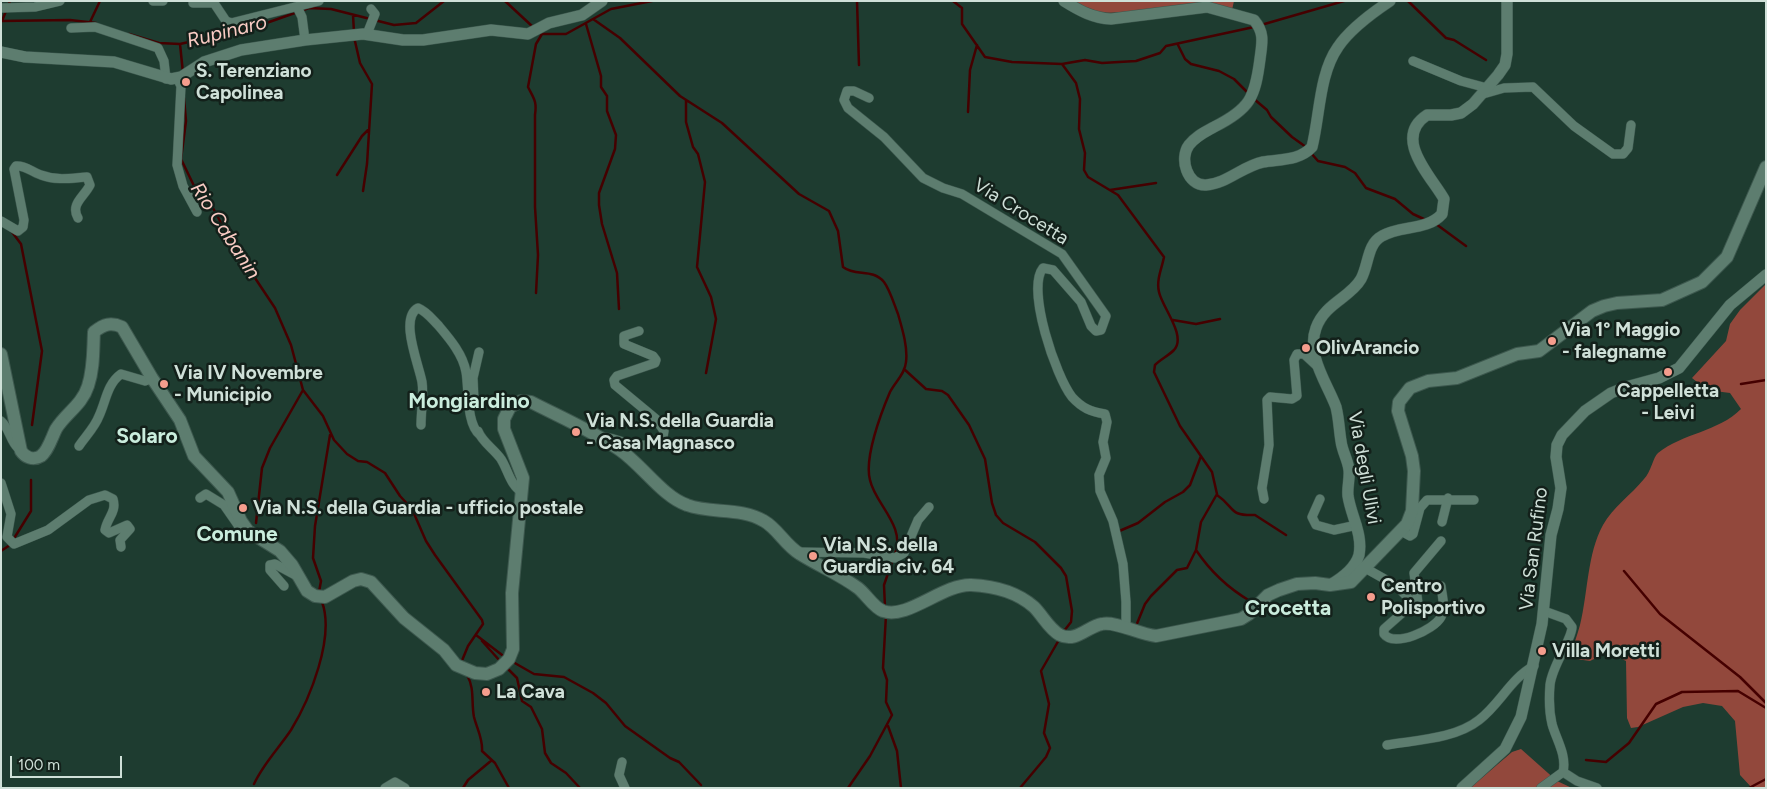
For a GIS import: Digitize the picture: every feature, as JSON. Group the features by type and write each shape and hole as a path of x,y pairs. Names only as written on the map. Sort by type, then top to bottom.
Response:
{"main road":[{"path":"1,354 20,449 27,457 40,456 58,426 79,405 85,394 92,370 94,332 101,326 110,323 122,327 128,333 152,378 180,420 194,456 228,492 241,521 248,531 280,551 308,592 315,596 332,594 361,579 371,582 404,618 438,644 461,668 475,673 494,672 504,664 513,649 512,593 523,478 504,429 504,419 510,407 521,401 531,402 620,450 671,495 686,505 756,517 775,529 797,552 839,574 865,594 881,610 891,612 903,610 958,586 990,587 1023,599 1034,608 1050,627 1062,636 1077,636 1098,624 1109,622 1142,635 1156,636 1241,619 1249,614 1268,595 1297,584 1315,582 1330,585 1351,582 1376,554 1408,524 1412,511 1414,471 1412,456 1398,411 1400,402 1410,388 1428,381 1457,378 1510,357 1539,350 1585,315 1604,306 1617,303 1662,300 1702,282 1727,257 1766,167"}],"street":[{"path":"1,8 36,7 60,1"},
{"path":"153,1 163,1"},
{"path":"193,3 214,3 226,21 231,23 319,1"},
{"path":"171,78 204,62 241,50 368,32 403,40 424,40 491,30 528,34 549,23 582,15 602,1"},
{"path":"1064,1 1080,12 1097,18 1111,19 1207,7 1254,20 1259,26 1263,35 1256,85 1250,101 1239,112 1197,136 1187,146 1184,162 1191,179 1199,185 1208,185 1250,165 1297,157 1307,152 1312,147 1324,84 1335,52 1348,36 1390,1"},
{"name":"Via degli Ulivi","path":"1330,585 1343,577 1357,560 1359,549 1357,524 1348,495 1349,468 1341,442 1339,418 1320,371 1314,347 1316,328 1328,309 1361,280 1373,244 1384,234 1428,224 1442,214 1444,199 1415,156 1414,142 1418,126 1427,115 1451,116 1460,113 1473,104 1505,65 1507,54 1507,1"},
{"path":"297,7 303,24 305,40"},
{"path":"368,32 373,11"},
{"path":"71,28 94,27 158,48 171,78"},
{"path":"1,52 25,58 114,62 171,78 181,86 177,165 183,186 197,212"},
{"path":"1413,61 1484,91 1534,87 1574,126 1613,154 1623,154 1628,148 1631,125"},
{"name":"Via Crocetta","path":"869,98 854,91 847,91 844,100 848,108 884,137 923,178 943,188 962,194 1062,254 1106,316 1101,330 1096,331 1091,326 1080,302 1053,270 1043,268 1038,274 1036,298 1051,353 1060,376 1072,396 1087,411 1105,414 1108,422 1103,442 1106,458 1099,475 1100,491 1113,521 1123,564 1126,629"},
{"path":"1,220 18,231 23,227 24,220 14,169 16,166 22,166 40,175 55,178 69,180 87,177 90,185 74,209 78,218"},
{"name":"Via San Rufino","path":"1462,788 1504,749 1516,731 1534,666 1544,611 1551,535 1561,488 1556,457 1557,445 1562,435 1585,412 1611,393 1659,378 1679,368 1730,305 1766,276"},
{"path":"421,425 422,384 412,345 410,327 412,313 418,308 431,317 453,342 466,372 472,424 501,459 514,485 522,492"},
{"path":"597,437 605,437 642,447 653,444 663,437 664,431 656,419 615,385 614,380 617,376 655,363 656,357 624,344 624,336 638,331"},
{"path":"479,352 473,378 476,425 480,436"},
{"path":"1264,499 1262,488 1269,445 1267,400 1270,396 1292,398 1297,396 1294,360 1297,354 1301,352 1309,357 1320,371"},
{"path":"79,446 99,418 108,391 115,378 121,374 145,381 152,378"},
{"path":"1,421 8,428 14,444 20,449"},
{"path":"1,483 11,514 7,537 14,544 48,530 89,500 105,494 113,499 115,505 105,530 109,533 128,525 130,529 120,540 121,547"},
{"path":"200,498 206,494 220,501 243,532 248,531"},
{"path":"1442,522 1448,498"},
{"path":"1401,531 1410,536 1413,534 1420,508 1427,500 1448,498 1474,500"},
{"path":"1320,499 1312,516 1316,525 1334,530 1357,524"},
{"path":"797,552 864,553 895,558 904,553 918,520 929,507"},
{"path":"1364,568 1397,586 1410,600 1418,603 1414,573 1441,541"},
{"path":"284,586 270,570 270,565 275,564 299,577"},
{"path":"1410,600 1400,614 1384,629 1384,634 1387,638 1396,640 1429,630 1440,619 1444,610 1441,586"},
{"path":"1544,611 1566,620 1572,627 1570,636 1554,666 1550,684 1550,711 1562,751 1563,772"},
{"path":"1387,745 1454,733 1473,724 1491,708 1523,672 1534,666"},
{"path":"622,762 619,775 625,788"},
{"path":"1541,788 1563,772"},
{"path":"1563,772 1577,781 1597,788"},
{"path":"385,788 395,782 405,788"}],"shaded area":[{"path":"1070,1 1234,1 1232,10 1097,13"},
{"path":"1766,284 1766,788 1752,788 1740,775 1735,721 1722,706 1703,703 1683,707 1638,727 1631,728 1627,718 1626,661 1608,652 1590,661 1569,658 1583,613 1594,548 1607,519 1646,476 1658,453 1678,441 1722,423 1741,409 1730,393 1707,390 1692,378 1726,341 1730,324 1740,310"},
{"path":"1521,749 1557,781 1572,788 1470,788 1512,752"}],"waterway":[{"path":"2,21 10,1"},
{"path":"90,22 100,1"},
{"name":"Rupinaro","path":"129,34 159,43 180,44 255,27 309,8 331,9 394,25 416,23 444,1"},
{"name":"Rupinaro","path":"505,1 533,27"},
{"name":"Rupinaro","path":"541,34 566,34 611,9 652,1"},
{"path":"857,1 859,65"},
{"path":"953,1 962,8 962,24 985,57 1012,62 1062,64 1085,60 1102,63 1136,61 1160,53 1166,46 1254,27"},
{"path":"1261,25 1344,1"},
{"path":"1408,1 1446,38 1454,40 1486,60"},
{"path":"353,15 354,32"},
{"path":"593,19 620,38 680,96 722,123 799,194 829,211 838,231 843,267 853,272 874,275 886,285 903,331 906,362 902,374 890,392 878,423 871,448 869,471 873,489 896,534 895,554"},
{"name":"Rupinaro","path":"1,21 70,20 96,23"},
{"path":"586,24 601,76 601,87 607,96 607,111 616,135 615,149 599,193 599,205 602,224 617,273 619,309"},
{"path":"536,293 538,255 535,207 536,106 528,87 536,44 542,34"},
{"path":"354,37 360,63 372,84 367,164 363,191"},
{"name":"Rio Cabanin","path":"180,44 183,73"},
{"path":"968,112 970,70 977,45"},
{"path":"1178,45 1185,59 1191,64 1219,71 1234,79 1248,93"},
{"path":"1062,64 1076,83 1080,99 1079,129 1085,153 1084,170 1088,177 1118,195 1164,257 1158,288 1178,337 1174,350 1155,365 1154,372 1180,426 1212,472 1217,494 1201,522 1196,550 1187,568 1177,570 1151,596 1145,604 1136,626"},
{"name":"Rio Cabanin","path":"184,98 186,121 181,159 196,190 213,208 233,245 275,308 291,345 303,390 323,416 334,440 347,454 358,461 367,462 385,473 400,496 412,509 426,541 435,555 482,620 483,624 468,646 461,663"},
{"path":"1254,99 1292,137 1306,147"},
{"path":"686,100 686,122 693,147 698,154 705,182 697,267 711,297 716,319 706,373"},
{"path":"337,175 362,136 368,130"},
{"path":"1311,153 1318,161 1345,167 1355,173 1366,188 1395,199 1413,214 1426,220"},
{"path":"1110,190 1156,183"},
{"path":"1436,224 1466,246"},
{"path":"12,232 21,244 42,351 32,425"},
{"path":"1173,320 1196,324 1220,319"},
{"path":"904,369 926,389 942,391 948,395 969,425 985,459 992,503 996,515 1003,523 1035,542 1061,568 1066,576 1072,611 1071,622 1064,631"},
{"path":"1741,384 1766,380"},
{"path":"256,523 262,468 270,448 303,390"},
{"path":"319,592 321,581 313,558 315,526 330,435"},
{"path":"1117,532 1138,523 1165,502 1183,492 1190,485 1201,456"},
{"path":"13,540 31,511 31,480"},
{"path":"1217,495 1236,513 1255,515 1286,535"},
{"path":"1,551 10,545"},
{"path":"1196,550 1220,578 1250,601"},
{"path":"885,607 884,585 893,559"},
{"path":"1624,571 1660,614 1740,677 1766,703"},
{"path":"254,784 266,763 291,730 313,685 323,650 325,632 325,616 322,602"},
{"path":"848,788 870,756 892,715 886,702 887,680 883,668 886,615"},
{"path":"476,635 506,658"},
{"path":"1020,788 1046,757 1050,748 1044,733 1049,704 1041,671 1060,638"},
{"path":"482,641 500,661"},
{"path":"513,662 534,674 564,677 593,693 606,703 625,726 670,758 679,762 701,785"},
{"path":"506,667 517,678 522,701 531,707 542,729 545,753 551,763 566,773 580,788"},
{"path":"467,675 472,690 473,711 481,738 482,751 495,763 509,788"},
{"path":"1586,760 1606,762 1629,743 1656,704 1682,692 1738,691 1766,708"},
{"path":"888,726 897,751 901,788"},
{"path":"463,788 468,780 492,760"},
{"path":"1749,788 1766,779"}],"place":[{"name":"S. Terenziano Capolinea","path":"186,82"},
{"name":"Via 1° Maggio - falegname","path":"1552,341"},
{"name":"OlivArancio","path":"1306,348"},
{"name":"Cappelletta - Leivi","path":"1668,372"},
{"name":"Via IV Novembre - Municipio","path":"164,384"},
{"name":"Via N.S. della Guardia - Casa Magnasco","path":"576,432"},
{"name":"Via N.S. della Guardia - ufficio postale","path":"243,508"},
{"name":"Via N.S. della Guardia civ. 64","path":"813,556"},
{"name":"Centro Polisportivo","path":"1371,597"},
{"name":"Villa Moretti","path":"1542,651"},
{"name":"La Cava","path":"486,692"}],"district":[{"name":"Mongiardino","path":"469,402"},
{"name":"Solaro","path":"147,437"},
{"name":"Comune","path":"237,535"},
{"name":"Crocetta","path":"1288,609"}]}
